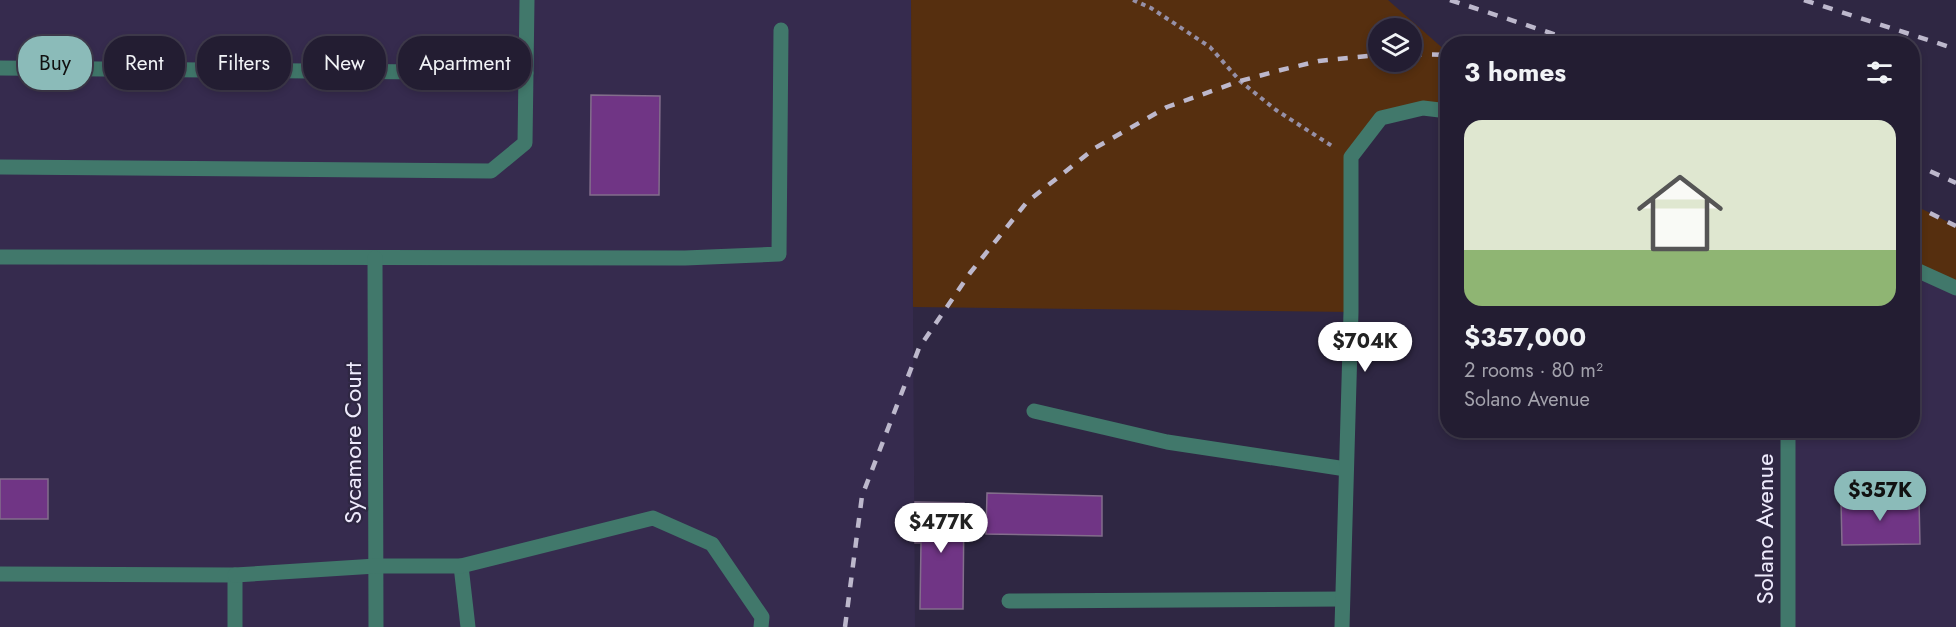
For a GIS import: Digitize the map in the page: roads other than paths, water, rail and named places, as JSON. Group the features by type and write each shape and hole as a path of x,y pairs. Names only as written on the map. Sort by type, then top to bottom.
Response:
{"street":[{"path":"527,0 527,36"},
{"path":"0,257 685,258 779,254 781,30"},
{"path":"0,68 398,72"},
{"path":"0,167 491,171 525,143 526,90"},
{"path":"1342,627 1351,312 1351,158 1381,118 1423,108 1440,110"},
{"name":"Sycamore Court","path":"375,258 376,627"},
{"path":"1920,272 1956,288"},
{"path":"1034,411 1167,441 1346,469"},
{"name":"Solano Avenue","path":"1788,438 1788,627"},
{"path":"0,574 235,574 376,566 461,566 653,518 712,544 762,617 761,627"},
{"path":"461,566 468,627"},
{"path":"235,574 235,627"},
{"path":"1010,601 1342,599"}],"railway":[{"path":"1450,0 1560,36"},
{"path":"1804,0 1916,36"},
{"path":"1920,37 1956,49"},
{"path":"1422,54 1440,55"},
{"path":"845,627 862,496 919,348 970,273 1027,202 1095,148 1167,107 1240,81 1281,70 1319,61 1368,56"},
{"path":"1920,167 1956,183"},
{"path":"1920,208 1956,226"}]}
